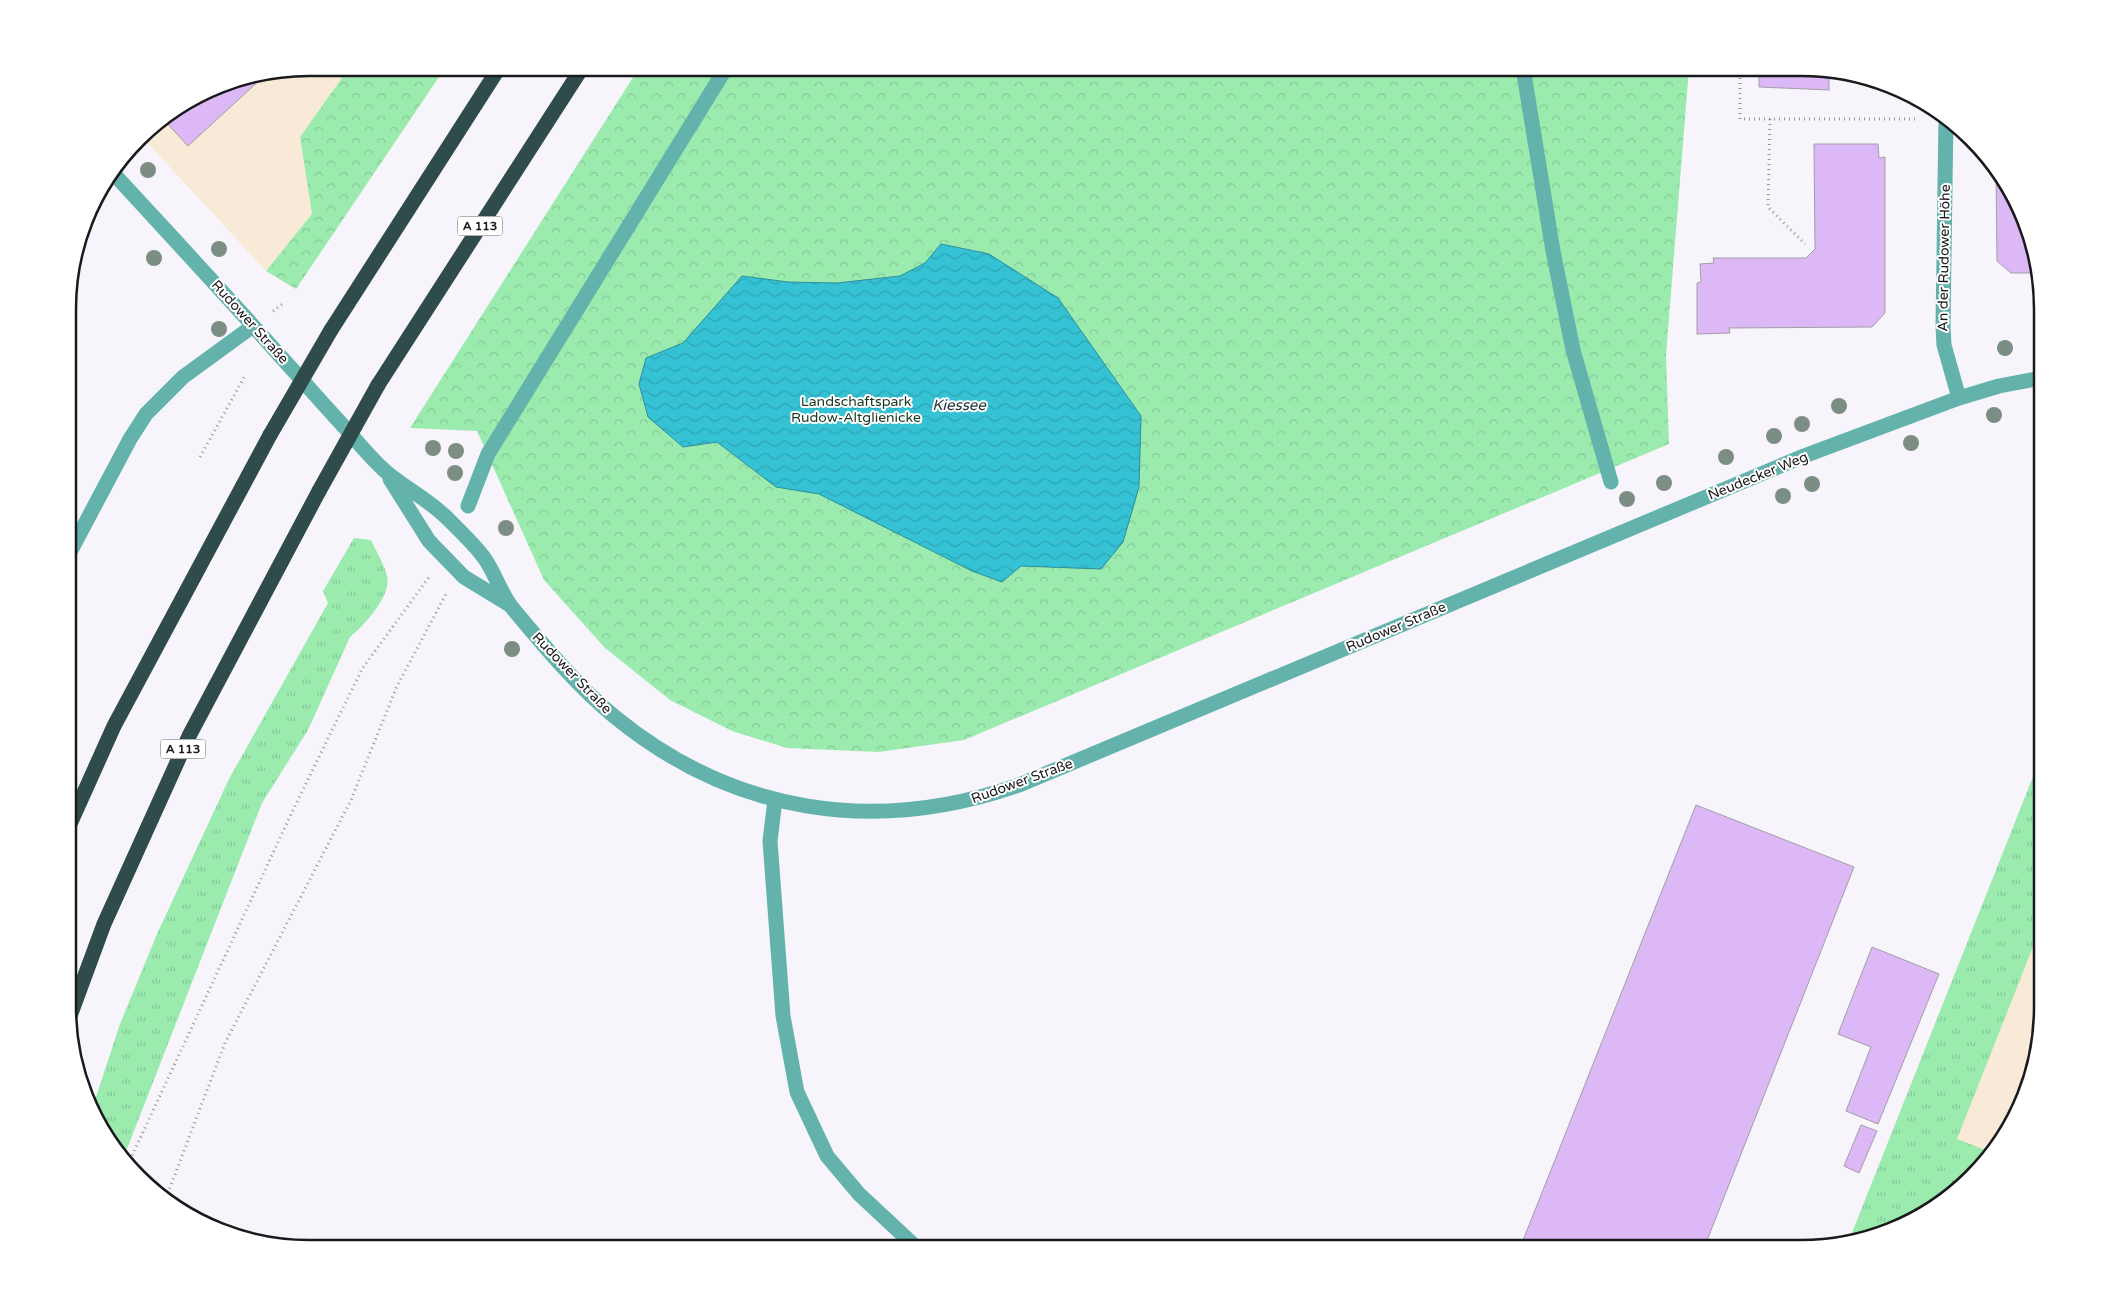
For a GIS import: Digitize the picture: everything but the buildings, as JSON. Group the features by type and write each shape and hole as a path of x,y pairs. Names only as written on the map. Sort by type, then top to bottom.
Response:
{"highway":[{"path":"76,811 114,726 270,435 331,330 494,76"},
{"name":"A 113","path":"76,1000 104,924 189,736 319,491 378,385 577,76"}],"street":[{"path":"468,506 488,454 721,76"},
{"path":"1524,76 1553,251 1573,350 1611,482"},
{"name":"An der Rudower Höhe","path":"1946,127 1943,326 1944,345 1959,398"},
{"name":"Rudower Straße","path":"117,177 385,471 453,524 485,559 511,606 585,689 614,717 680,761 712,777 775,800 806,807 878,812 956,804 991,795 1062,768 1480,592"},
{"path":"76,541 130,439 146,414 183,377 253,326"},
{"name":"Neudecker Weg","path":"1480,592 1804,456 1959,398 1999,386 2034,379"},
{"name":"Rudower Straße","path":"385,471 429,541 464,577 511,606"},
{"path":"775,800 770,841 781,996 797,1092 827,1156 860,1194 909,1240"}],"path":[{"path":"1740,76 1740,119 1918,119"},
{"path":"1770,119 1768,207 1805,244"},
{"path":"200,457 246,374"},
{"path":"131,1157 289,819 362,669 430,574"},
{"path":"168,1193 225,1044 351,800 397,686 446,592"}],"shaded area":[{"path":"343,76 300,137 312,214 266,271 147,142 167,124 193,107 234,89 279,78"},
{"path":"2034,774 2034,1007 2032,1037 2026,1067 2016,1096 2003,1123 1986,1149 1966,1172 1943,1192 1904,1216 1852,1234"}],"green space":[{"path":"343,76 440,76 296,289 266,271 312,214 300,137"},
{"name":"Landschaftspark Rudow-Altglienicke","path":"634,76 1688,76 1666,355 1669,444 964,740 879,752 787,748 732,731 670,700 605,648 544,580 477,431 410,428"},
{"path":"354,538 371,540 387,576 385,592 376,610 350,637 308,730 262,803 126,1151 107,1123 95,1099 120,1024 157,934 229,779 328,603 323,591"},
{"path":"2034,774 2034,944 1957,1139 1985,1150 1966,1172 1930,1201 1890,1222 1852,1234"}],"water":[{"name":"Kiessee","path":"941,244 989,254 1058,298 1141,416 1139,487 1123,542 1101,569 1021,566 1002,582 972,571 819,494 776,487 717,442 683,447 648,417 639,384 646,358 683,343 742,276 788,282 837,283 900,276 925,263"}]}
